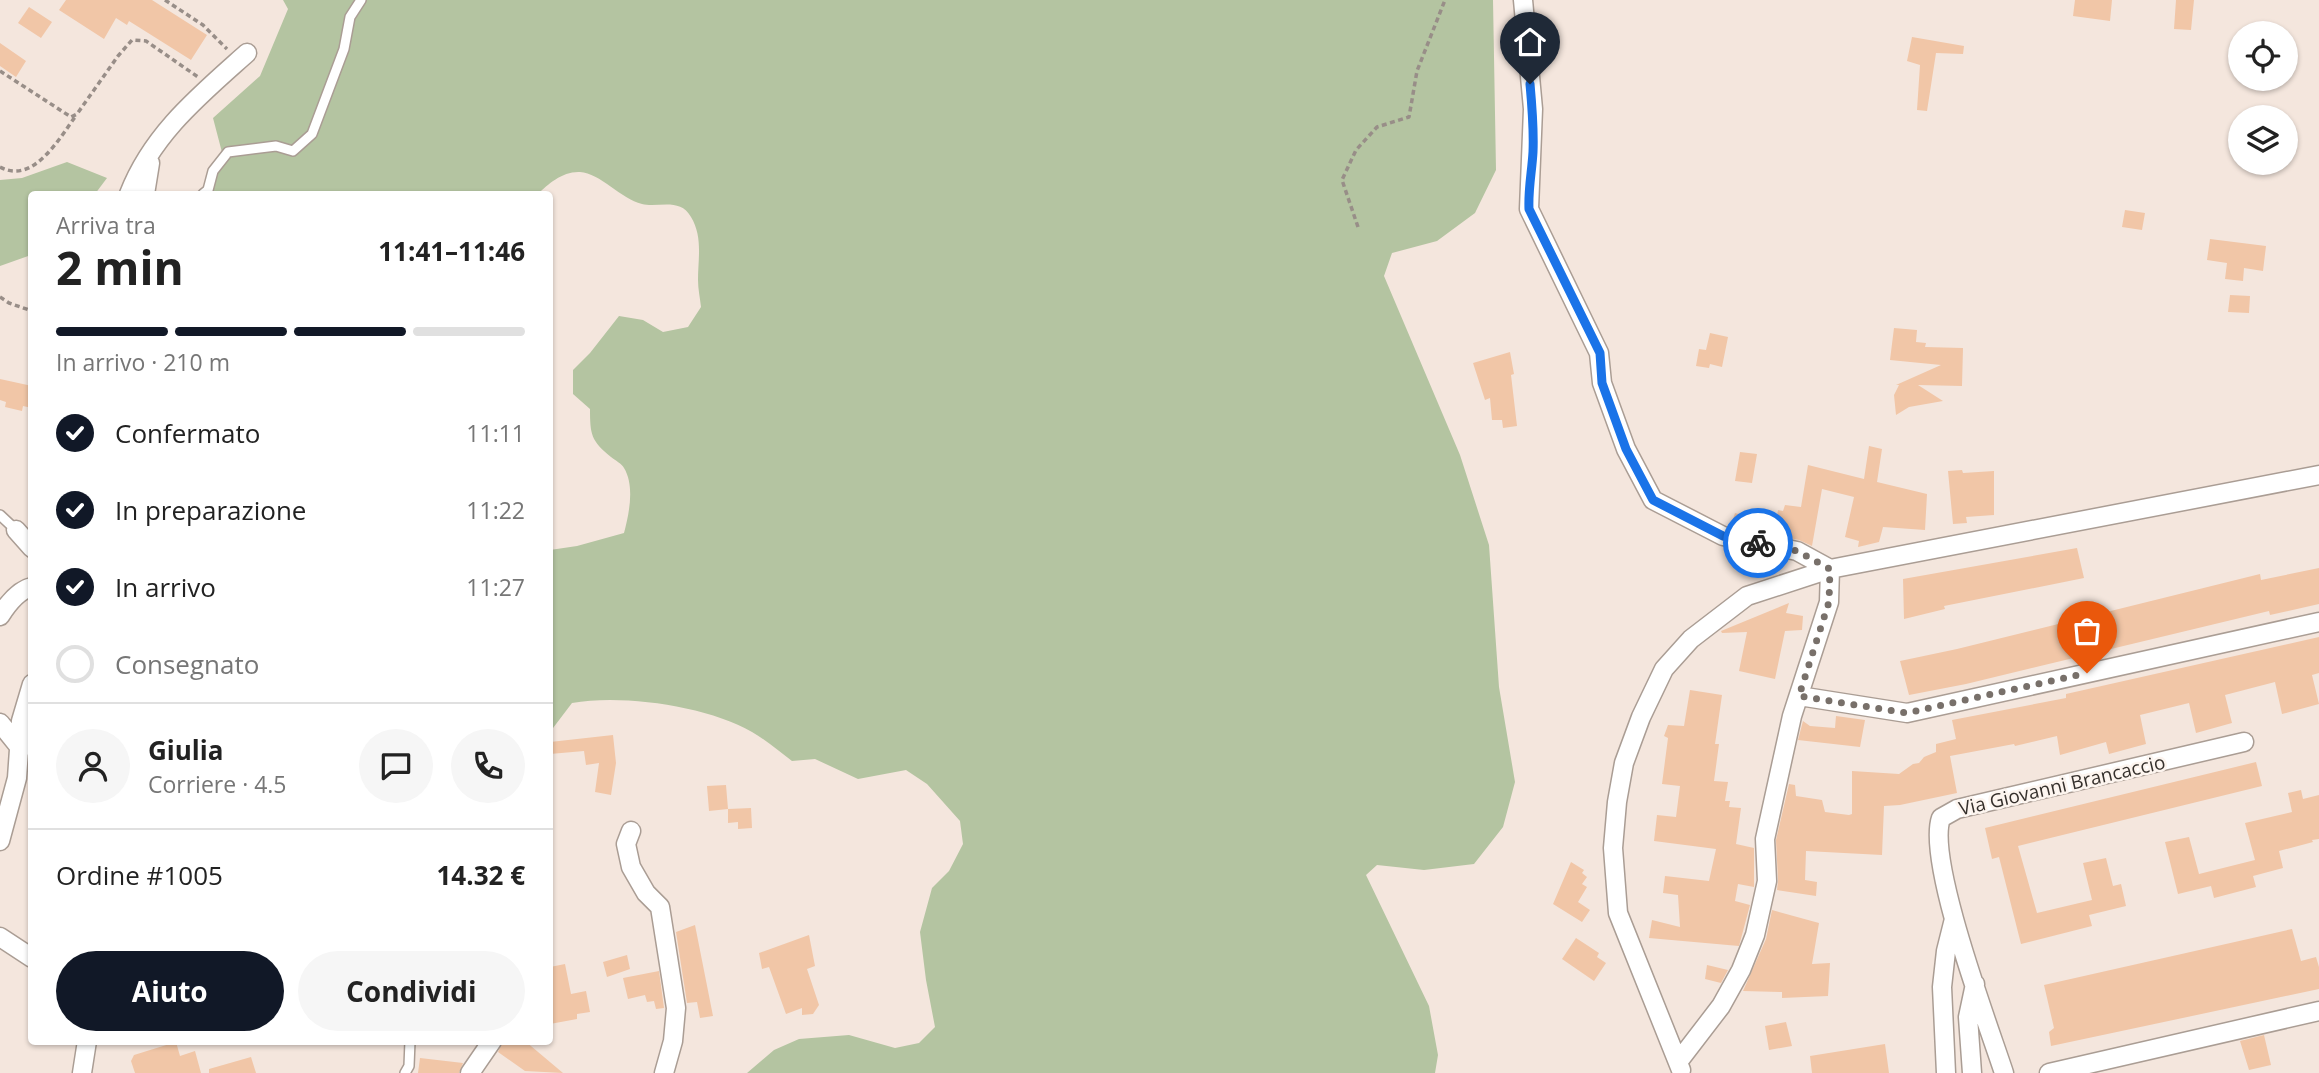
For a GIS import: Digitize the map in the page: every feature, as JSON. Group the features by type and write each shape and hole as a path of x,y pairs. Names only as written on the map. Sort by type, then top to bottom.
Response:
{"street":[{"path":"1523,0 1533,109 1529,209 1600,353 1602,383 1626,449 1653,500 1723,536 1797,551 1830,569"},
{"path":"131,191 161,135 243,56"},
{"path":"145,191 150,168 148,157"},
{"path":"1680,1068 1618,913 1613,848 1617,802 1625,763 1641,716 1664,669 1691,639 1747,596 1830,569 2319,475"},
{"path":"16,530 28,544"},
{"path":"1680,1068 1721,1006 1741,970 1755,935 1767,881 1765,839 1792,716 1829,602 1830,569"},
{"path":"0,616 13,599 28,588"},
{"path":"1799,696 1907,713 2319,622"},
{"path":"0,841 17,778 21,721 28,697"},
{"path":"0,723 21,749"},
{"name":"Via Giovanni Brancaccio","path":"2004,1073 1954,919 1937,838 1941,818 1949,812 2245,742"},
{"path":"631,831 626,844 631,867 646,893 660,907 661,928 676,1008 673,1041 664,1073"},
{"name":"Via Giovanni Brancaccio","path":"1946,1073 1942,987 1946,951 1954,919"},
{"path":"0,937 28,955"},
{"name":"Via Giovanni Brancaccio","path":"1972,1073 1968,1017 1975,984"},
{"path":"2049,1073 2319,1011"},
{"path":"82,1073 86,1045"},
{"path":"470,1073 489,1045"}],"lane":[{"path":"207,191 213,171 228,152 276,146 293,150 312,134 344,49 350,17 361,0"},
{"path":"0,515 16,530"},
{"path":"405,1073 409,1066 410,1045"}],"path":[{"path":"165,0 243,56"},
{"path":"1358,228 1342,180 1356,150 1377,127 1409,117 1417,71 1445,0"},
{"path":"0,167 7,171 29,168 51,152 132,40 146,41 209,86"},
{"path":"0,71 65,115 71,117 77,114"},
{"path":"0,297 28,310"}],"green space":[{"path":"283,0 1493,0 1496,170 1475,213 1437,241 1392,253 1384,276 1460,455 1489,545 1499,687 1515,782 1503,827 1474,864 1424,870 1377,865 1366,875 1429,1006 1438,1055 1435,1073 747,1073 774,1050 799,1039 849,1035 895,1048 919,1043 935,1027 920,932 932,888 949,871 963,844 960,821 927,784 906,770 858,779 815,759 792,761 752,732 712,715 689,709 640,701 572,703 553,728 553,550 624,533 630,500 629,483 624,468 596,441 591,431 590,409 573,394 573,370 619,316 643,320 663,332 688,327 701,307 695,225 681,207 642,204 588,173 580,172 562,176 541,191 210,191 211,180 224,160 213,118 260,76 288,9"},
{"path":"67,162 107,178 97,191 28,191 28,256 0,266 0,180 22,178"}],"building":[{"path":"66,0 152,0 207,35 191,60 129,21 127,25 116,18 104,39 59,10"},
{"path":"2075,0 2112,0 2110,21 2073,16"},
{"path":"2176,0 2194,0 2191,30 2174,29"},
{"path":"29,7 52,22 41,38 18,23"},
{"path":"1912,37 1964,46 1963,54 1936,53 1927,111 1917,110 1920,65 1907,61"},
{"path":"0,43 26,61 16,77 0,66"},
{"path":"2125,210 2145,213 2142,230 2122,227"},
{"path":"2210,239 2266,246 2263,271 2244,268 2243,281 2225,279 2227,263 2207,260"},
{"path":"2230,295 2250,296 2249,313 2228,312"},
{"path":"1894,328 1917,330 1916,342 1926,343 1925,347 1963,348 1962,386 1918,385 1943,401 1909,407 1896,415 1894,395 1899,385 1896,385 1941,365 1890,360"},
{"path":"1710,333 1728,337 1722,367 1710,364 1709,368 1696,366 1699,349 1706,350"},
{"path":"1510,352 1517,426 1503,428 1502,420 1492,420 1490,398 1485,400 1473,363"},
{"path":"0,379 28,385 28,407 23,406 22,411 5,407 6,402 0,400"},
{"path":"1869,446 1882,449 1877,482 1927,494 1925,530 1883,527 1879,542 1858,547 1859,541 1845,537 1854,497 1822,489 1812,546 1799,540 1731,526 1735,513 1764,522 1769,514 1777,516 1778,510 1783,511 1785,505 1801,507 1808,465 1864,479"},
{"path":"1740,452 1757,454 1752,483 1735,481"},
{"path":"1962,470 1963,473 1994,471 1994,515 1966,517 1967,523 1953,524 1948,471"},
{"path":"2077,548 2084,578 1944,606 1945,609 1904,619 1903,579"},
{"path":"2319,568 2319,604 2270,615 2269,611 1966,684 1909,695 1900,661 2260,574 2261,580"},
{"path":"1789,603 1786,613 1803,616 1802,630 1785,631 1775,679 1739,671 1747,632 1721,631"},
{"path":"2319,637 2319,673 2312,675 2319,704 2282,714 2275,682 2225,695 2232,723 2196,733 2189,703 2140,715 2146,744 2109,754 2106,742 2060,755 2057,736 2015,746 2014,744 1950,756 1957,793 1884,806 1882,855 1806,851 1805,880 1817,882 1816,896 1777,890 1776,840 1789,784 1795,785 1796,796 1822,800 1825,812 1849,815 1852,814 1852,771 1899,774 1936,752 1936,744 1956,739 1952,720 2066,698 2066,694"},
{"path":"1690,690 1722,695 1715,744 1719,744 1714,781 1728,782 1725,801 1730,801 1729,807 1741,808 1736,844 1754,848 1754,887 1738,884 1735,901 1750,905 1739,946 1649,938 1652,920 1680,927 1678,895 1663,893 1665,876 1709,881 1716,849 1654,841 1657,815 1676,817 1680,786 1662,784 1668,738 1664,736 1668,725 1684,726"},
{"path":"1836,716 1865,720 1860,747 1798,740 1803,721 1810,726 1835,728"},
{"path":"613,735 616,763 611,795 595,792 599,763 586,765 584,751 553,754 553,742"},
{"path":"2256,762 2262,786 2018,846 2037,913 2092,900 2083,863 2106,858 2113,886 2121,884 2126,906 2089,915 2092,926 2021,944 1999,857 1992,859 1985,828"},
{"path":"726,785 728,809 709,811 707,786"},
{"path":"2301,790 2303,799 2319,795 2319,839 2279,851 2283,868 2253,876 2256,887 2214,898 2211,886 2178,894 2165,842 2189,837 2199,874 2255,860 2245,823 2292,812 2288,793"},
{"path":"751,808 752,828 738,829 738,822 728,823 728,809"},
{"path":"1571,862 1584,870 1582,873 1587,877 1582,884 1587,887 1578,902 1590,910 1582,922 1553,904"},
{"path":"1772,910 1819,923 1812,964 1830,963 1828,996 1782,998 1782,992 1743,991 1766,939"},
{"path":"695,925 713,1016 700,1018 697,1002 687,1003 676,932"},
{"path":"2292,929 2301,961 2316,957 2319,989 2051,1046 2049,1032 2054,1028 2044,985"},
{"path":"809,935 815,966 807,969 819,1005 813,1014 802,1015 802,1008 786,1014 769,967 762,969 759,953"},
{"path":"1576,938 1599,953 1597,957 1606,963 1594,981 1562,959"},
{"path":"627,955 630,969 607,977 603,962"},
{"path":"565,964 571,994 586,991 590,1012 577,1014 577,1019 553,1023 553,966"},
{"path":"1707,965 1728,970 1721,983 1705,979"},
{"path":"659,971 664,1008 656,1009 654,1001 647,1002 645,995 628,999 623,978"},
{"path":"1786,1022 1792,1046 1769,1050 1765,1026"},
{"path":"2264,1035 2271,1065 2249,1070 2240,1041"},
{"path":"1885,1044 1889,1073 1812,1073 1810,1056"},
{"path":"166,1045 177,1045 180,1056 195,1051 201,1073 135,1073 131,1061 134,1055"},
{"path":"501,1045 530,1045 563,1073 525,1071 498,1052"},
{"path":"251,1057 256,1073 209,1073 209,1069"},
{"path":"420,1058 463,1063 459,1073 418,1073"}],"way so far":[{"path":"1758,543 1797,551 1830,569 1829,602 1799,696 1907,713 2087,673"}],"route":[{"path":"1530,84 1533,151 1529,209 1600,353 1602,383 1626,449 1653,500 1723,536 1758,543"}]}
